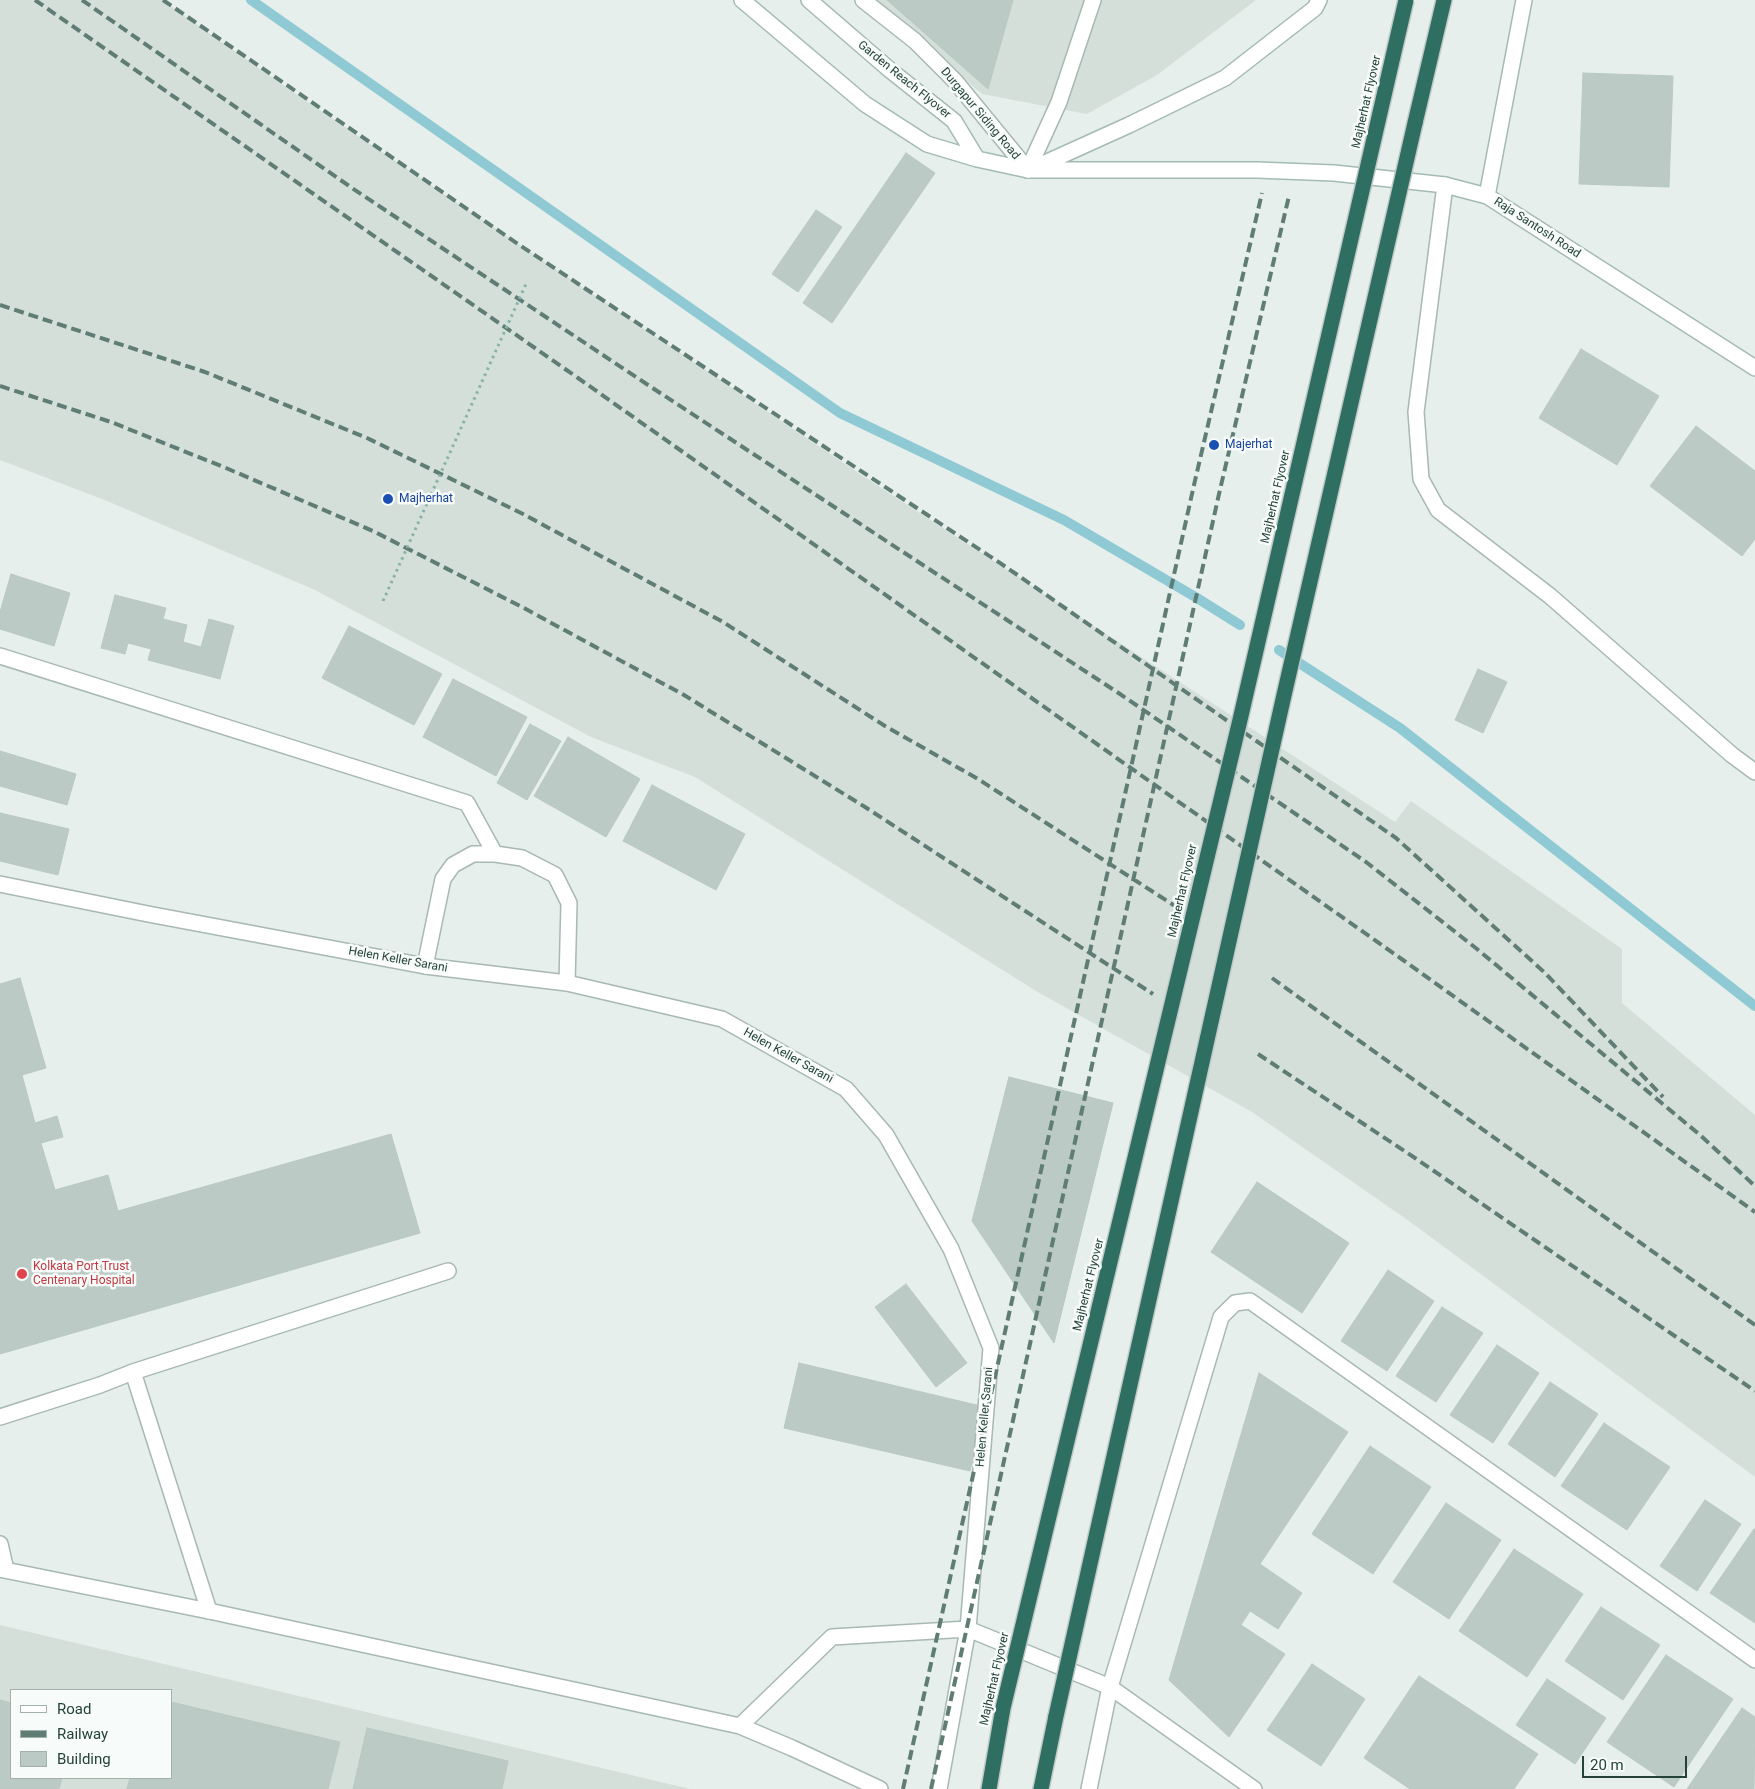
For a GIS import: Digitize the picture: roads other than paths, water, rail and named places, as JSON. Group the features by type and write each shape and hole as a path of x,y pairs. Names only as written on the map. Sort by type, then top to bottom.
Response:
{"highway":[{"name":"Majherhat Flyover","path":"989,1789 1003,1708 1240,720 1406,0"},
{"path":"1041,1789 1287,684 1444,0"}],"street":[{"path":"742,0 865,104 927,144 977,159 1028,170 1257,170 1334,173 1445,185 1487,196"},
{"name":"Garden Reach Flyover","path":"809,0 890,70 954,121 977,159"},
{"name":"Durgapur Siding Road","path":"863,0 915,42 955,81 1028,170"},
{"path":"1028,170 1059,102 1093,0"},
{"path":"1028,170 1129,126 1225,78 1315,8 1319,0"},
{"name":"Raja Santosh Road","path":"1524,0 1487,196 1755,368"},
{"path":"1445,185 1416,412 1421,479 1438,510 1550,596 1732,755 1755,772"},
{"path":"0,656 467,803 495,854"},
{"path":"425,966 443,879 453,865 473,854 495,854 522,858 555,875 569,903 567,983"},
{"name":"Helen Keller Sarani","path":"0,884 425,966 567,983 722,1019 846,1089 886,1135 951,1249 991,1348 968,1629 939,1789"},
{"path":"0,1417 100,1385 133,1372 448,1271"},
{"path":"1089,1789 1110,1687 1221,1317 1235,1303 1250,1301 1755,1660"},
{"path":"133,1372 209,1611"},
{"path":"0,1544 3,1570 209,1611 740,1726 880,1789"},
{"path":"740,1726 832,1637 968,1629 1110,1687 1254,1789"}],"waterway":[{"path":"251,0 840,413 1064,520 1240,625"},
{"path":"1279,650 1400,728 1755,1006"}],"railway":[{"path":"35,0 578,378 1403,960 1755,1212"},
{"path":"82,0 352,188 648,385 1120,694 1366,862 1477,949 1700,1135 1755,1186"},
{"path":"163,0 518,244 1006,567 1396,838 1544,972 1663,1097"},
{"path":"903,1789 1194,485 1262,193"},
{"path":"931,1789 1219,494 1289,196"},
{"path":"0,305 205,372 367,438 523,514 723,622 885,726 978,779 1175,906"},
{"path":"0,386 111,422 226,468 373,531 522,607 684,695 865,807 1153,994"},
{"path":"1272,978 1755,1325"},
{"path":"1258,1054 1415,1158 1755,1391"}],"place":[{"name":"Majerhat","path":"1214,445"},
{"name":"Majherhat","path":"388,499"},
{"name":"Kolkata Port Trust Centenary Hospital","path":"22,1274"}]}
